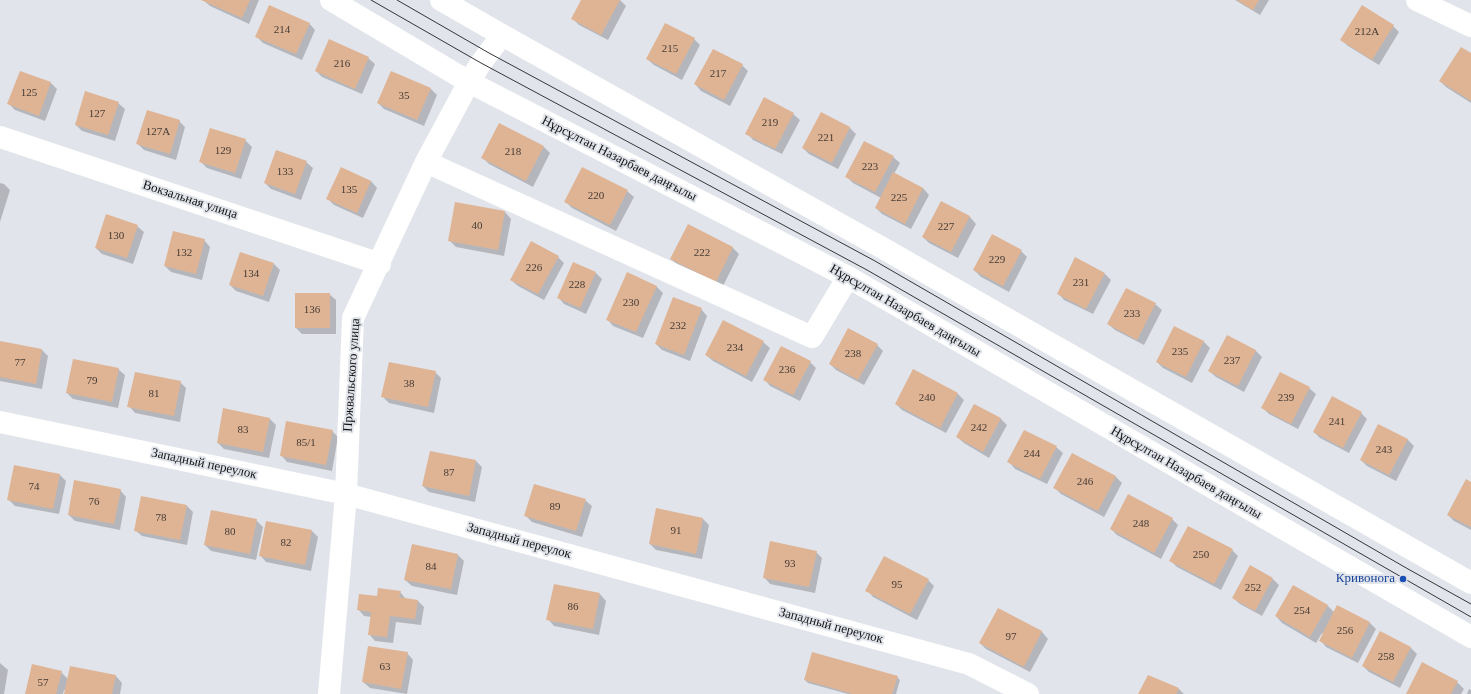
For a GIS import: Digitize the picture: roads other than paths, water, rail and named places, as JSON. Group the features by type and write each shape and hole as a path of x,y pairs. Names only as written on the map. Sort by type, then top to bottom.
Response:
{"main road":[{"name":"Нұрсұлтан Назарбаев даңғылы","path":"331,0 469,82 848,277 1471,637"},
{"path":"442,0 879,246 1471,583"},
{"path":"1417,0 1471,26"},
{"name":"Пржвальского улица","path":"329,694 346,494 354,318 426,162 469,82 502,35"},
{"name":"Вокзальная улица","path":"0,137 380,264"},
{"path":"426,162 812,337 848,277"},
{"name":"Западный переулок","path":"0,422 346,494 968,664 1028,694"}],"tram line":[{"path":"371,0 481,63 867,270 1471,617"},
{"path":"397,0 489,53 875,261 1471,604"}],"place":[{"name":"Кривонога","path":"1403,579"}]}
